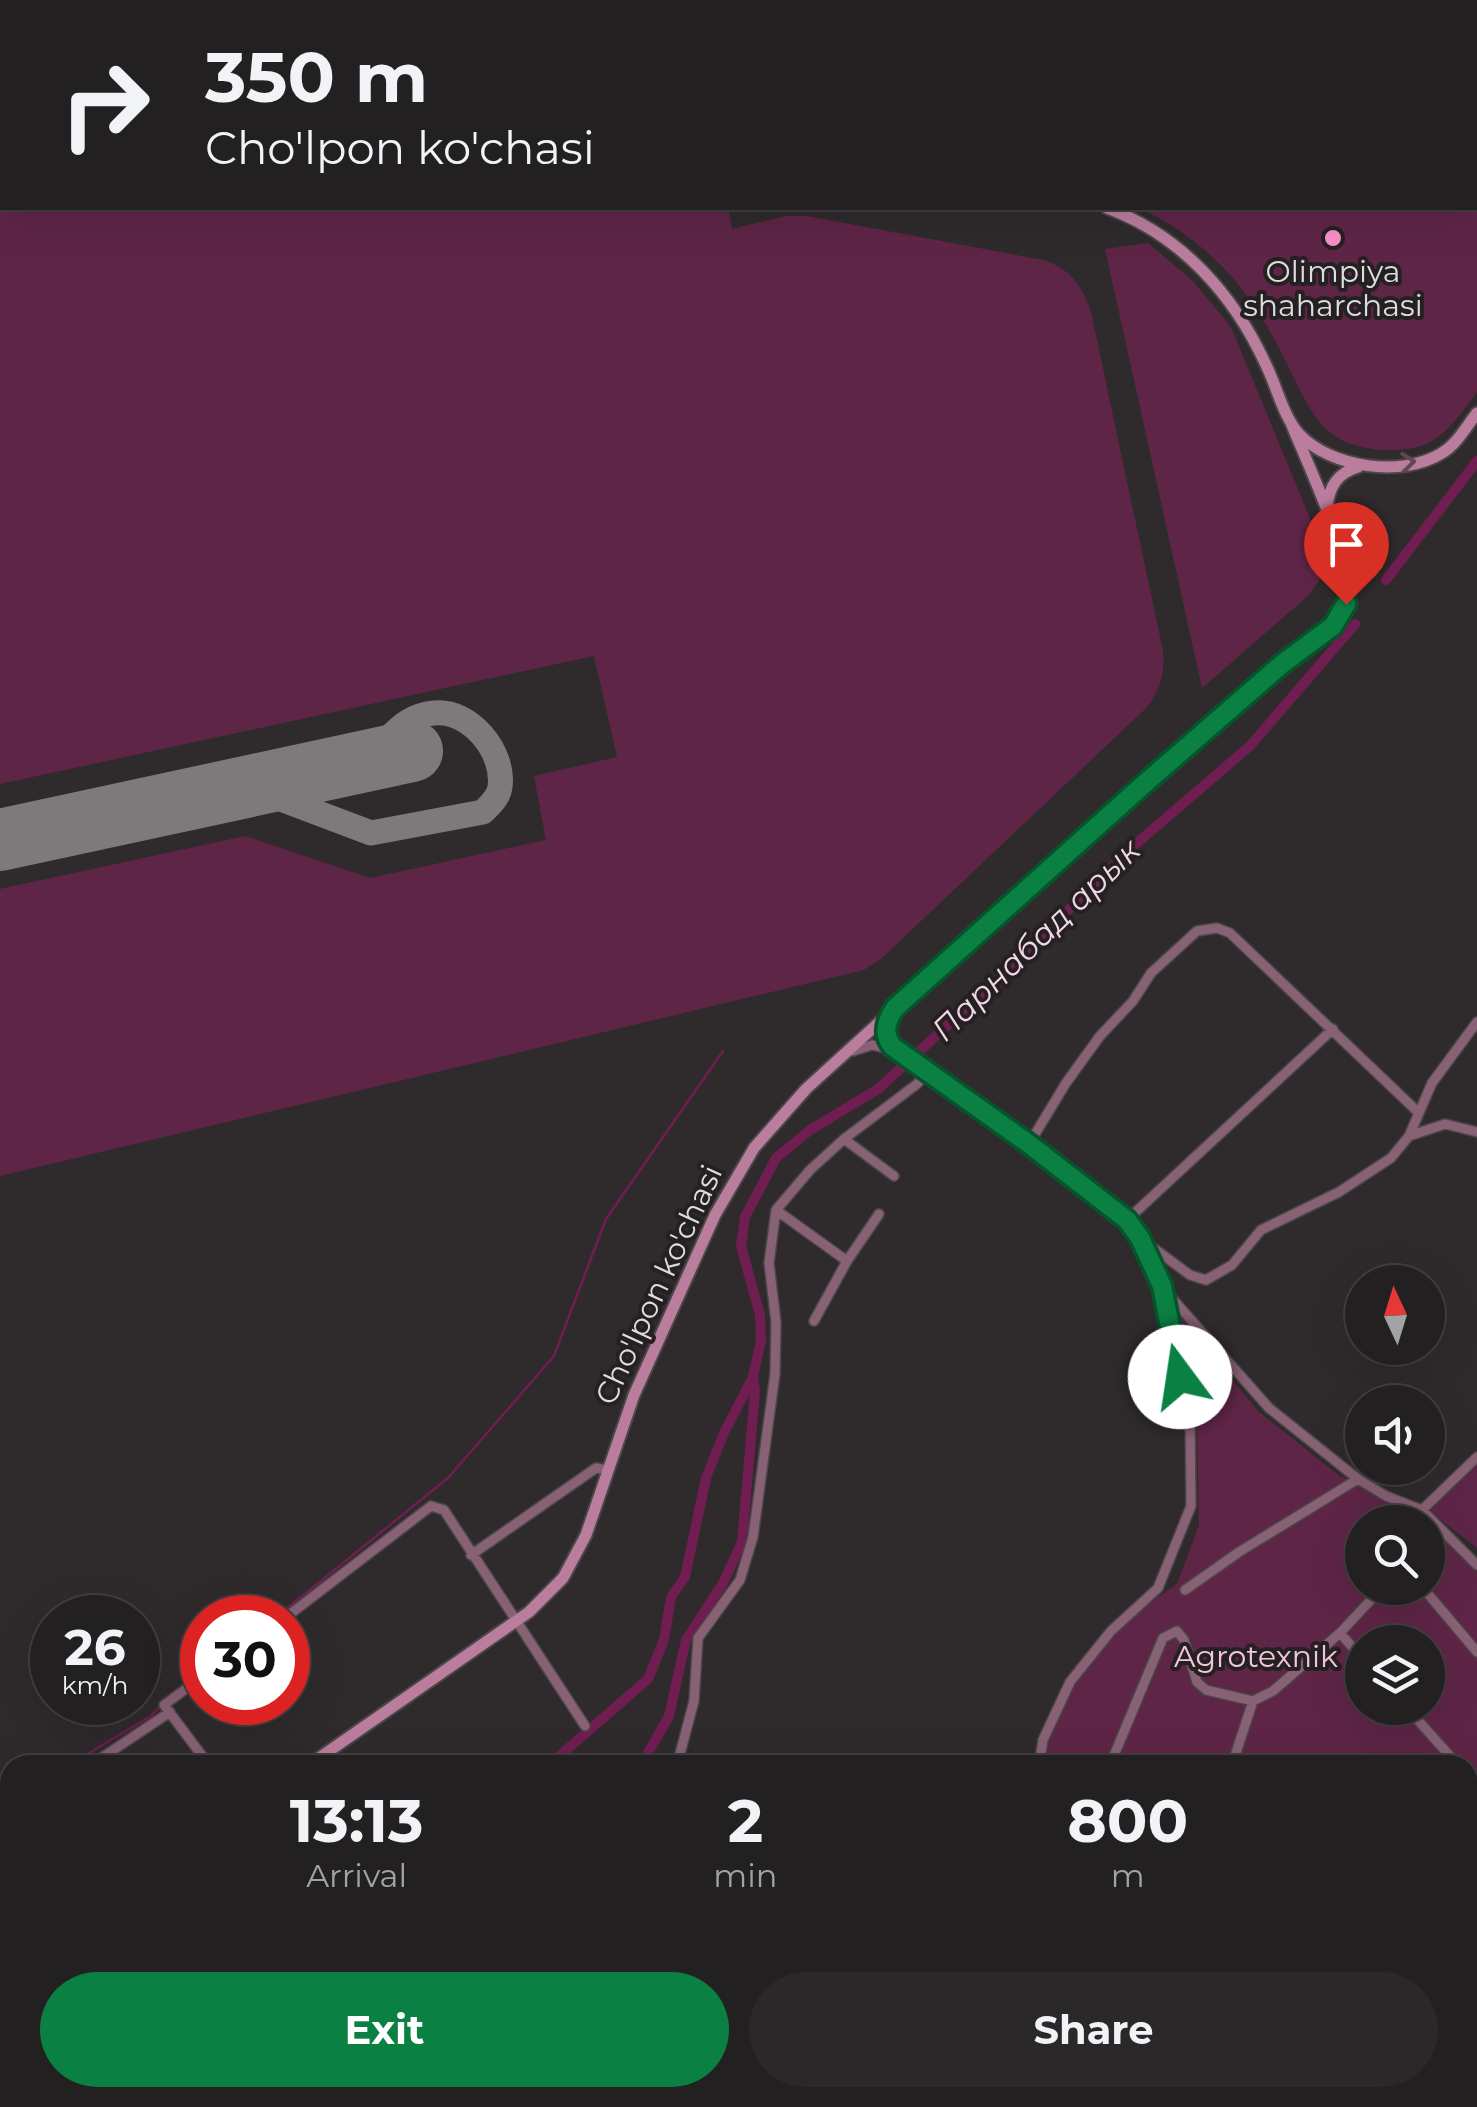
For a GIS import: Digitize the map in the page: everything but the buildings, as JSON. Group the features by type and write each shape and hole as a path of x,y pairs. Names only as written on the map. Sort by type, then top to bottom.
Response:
{"main road":[{"name":"Cho'lpon ko'chasi","path":"323,1755 516,1621 547,1596 568,1571 586,1534 634,1395 733,1181 779,1117 1143,785 1337,621 1346,604 1348,578 1328,518 1257,345 1219,287 1166,240 1111,210"},
{"path":"1328,518 1328,495 1338,478 1352,468 1433,458 1453,444 1477,413"},
{"path":"1291,423 1324,454 1367,466"}],"street":[{"path":"1029,1144 1066,1083 1152,973 1197,931 1218,928 1230,932 1419,1112"},
{"path":"895,1008 886,1030 888,1042 1127,1220 1140,1238 1162,1286 1171,1344 1190,1410 1191,1506 1158,1588 1111,1631 1070,1682 1043,1740 1041,1755"},
{"path":"1140,1238 1190,1275 1206,1280 1232,1265 1261,1230 1363,1179 1391,1158 1409,1136 1432,1083 1477,1022"},
{"path":"1127,1220 1334,1030"},
{"path":"838,1060 865,1046 899,1051"},
{"path":"680,1755 694,1701 698,1638 740,1580 753,1537 775,1374 776,1322 769,1263 776,1210 810,1170 844,1139 917,1084 924,1068"},
{"path":"1409,1136 1444,1124 1477,1132"},
{"path":"844,1139 894,1176"},
{"path":"776,1210 847,1261"},
{"path":"814,1321 879,1214"},
{"path":"1162,1286 1269,1408 1345,1469"},
{"path":"1427,1505 1477,1457"},
{"path":"471,1555 596,1468 608,1470"},
{"path":"1185,1590 1350,1485"},
{"path":"1367,1485 1409,1505"},
{"path":"310,1599 431,1506 444,1510 585,1726"},
{"path":"1445,1533 1477,1565"},
{"path":"1114,1755 1163,1638 1170,1633 1177,1632 1184,1640 1188,1663 1197,1682 1206,1690 1252,1701 1273,1691 1366,1605"},
{"path":"1437,1605 1477,1652"},
{"path":"1340,1633 1345,1639"},
{"path":"180,1694 164,1705 202,1755"},
{"path":"1235,1755 1252,1701"},
{"path":"106,1755 170,1712"},
{"path":"1422,1725 1449,1755"}],"green space":[{"path":"0,210 728,210 732,229 786,216 807,216 1043,260 1068,273 1084,294 1163,651 1162,676 1143,711 882,958 864,970 0,1176 0,889 245,836 370,878 546,840 534,776 617,757 594,656 0,784"},
{"name":"Olimpiya shaharchasi","path":"1143,210 1477,210 1477,392 1440,436 1417,447 1366,448 1337,437 1308,405 1267,326 1239,285 1171,225"},
{"path":"1148,243 1193,281 1231,327 1326,557 1325,572 1308,596 1202,688 1105,249"},
{"name":"Agrotexnik","path":"1178,1314 1258,1411 1345,1478 1345,1485 1367,1485 1400,1505 1345,1505 1345,1605 1445,1605 1445,1539 1477,1572 1477,1755 1045,1755 1051,1731 1074,1687 1107,1642 1145,1606 1177,1584 1199,1525 1197,1428 1169,1319"},
{"path":"1477,1463 1477,1548 1445,1523 1445,1505 1436,1505"}],"waterway":[{"name":"Парнабад арык","path":"1386,580 1477,461"},
{"name":"Парнабад арык","path":"647,1755 669,1716 686,1640 723,1583 742,1542 753,1376 761,1341 760,1315 741,1246 745,1217 776,1158 810,1130 878,1089 1006,972 1130,849 1250,746 1355,624"},
{"path":"303,1595 448,1478 554,1356 606,1219 723,1051"},
{"name":"Парнабад арык","path":"561,1755 648,1679 664,1640 671,1597 685,1577 706,1478 753,1377"},
{"path":"168,1697 180,1687"},
{"path":"86,1755 136,1725"}],"taxiway":[{"path":"235,790 265,793 371,833 483,812 500,787 491,747 472,725 447,714 434,713 411,720 358,763"}],"runway":[{"path":"0,840 412,751"}],"place":[{"name":"Olimpiya shaharchasi","path":"1333,238"}],"route":[{"path":"1180,1377 1162,1286 1140,1238 1127,1220 893,1047 886,1036 887,1022 895,1008 1143,785 1282,664 1333,626 1346,604"}]}
